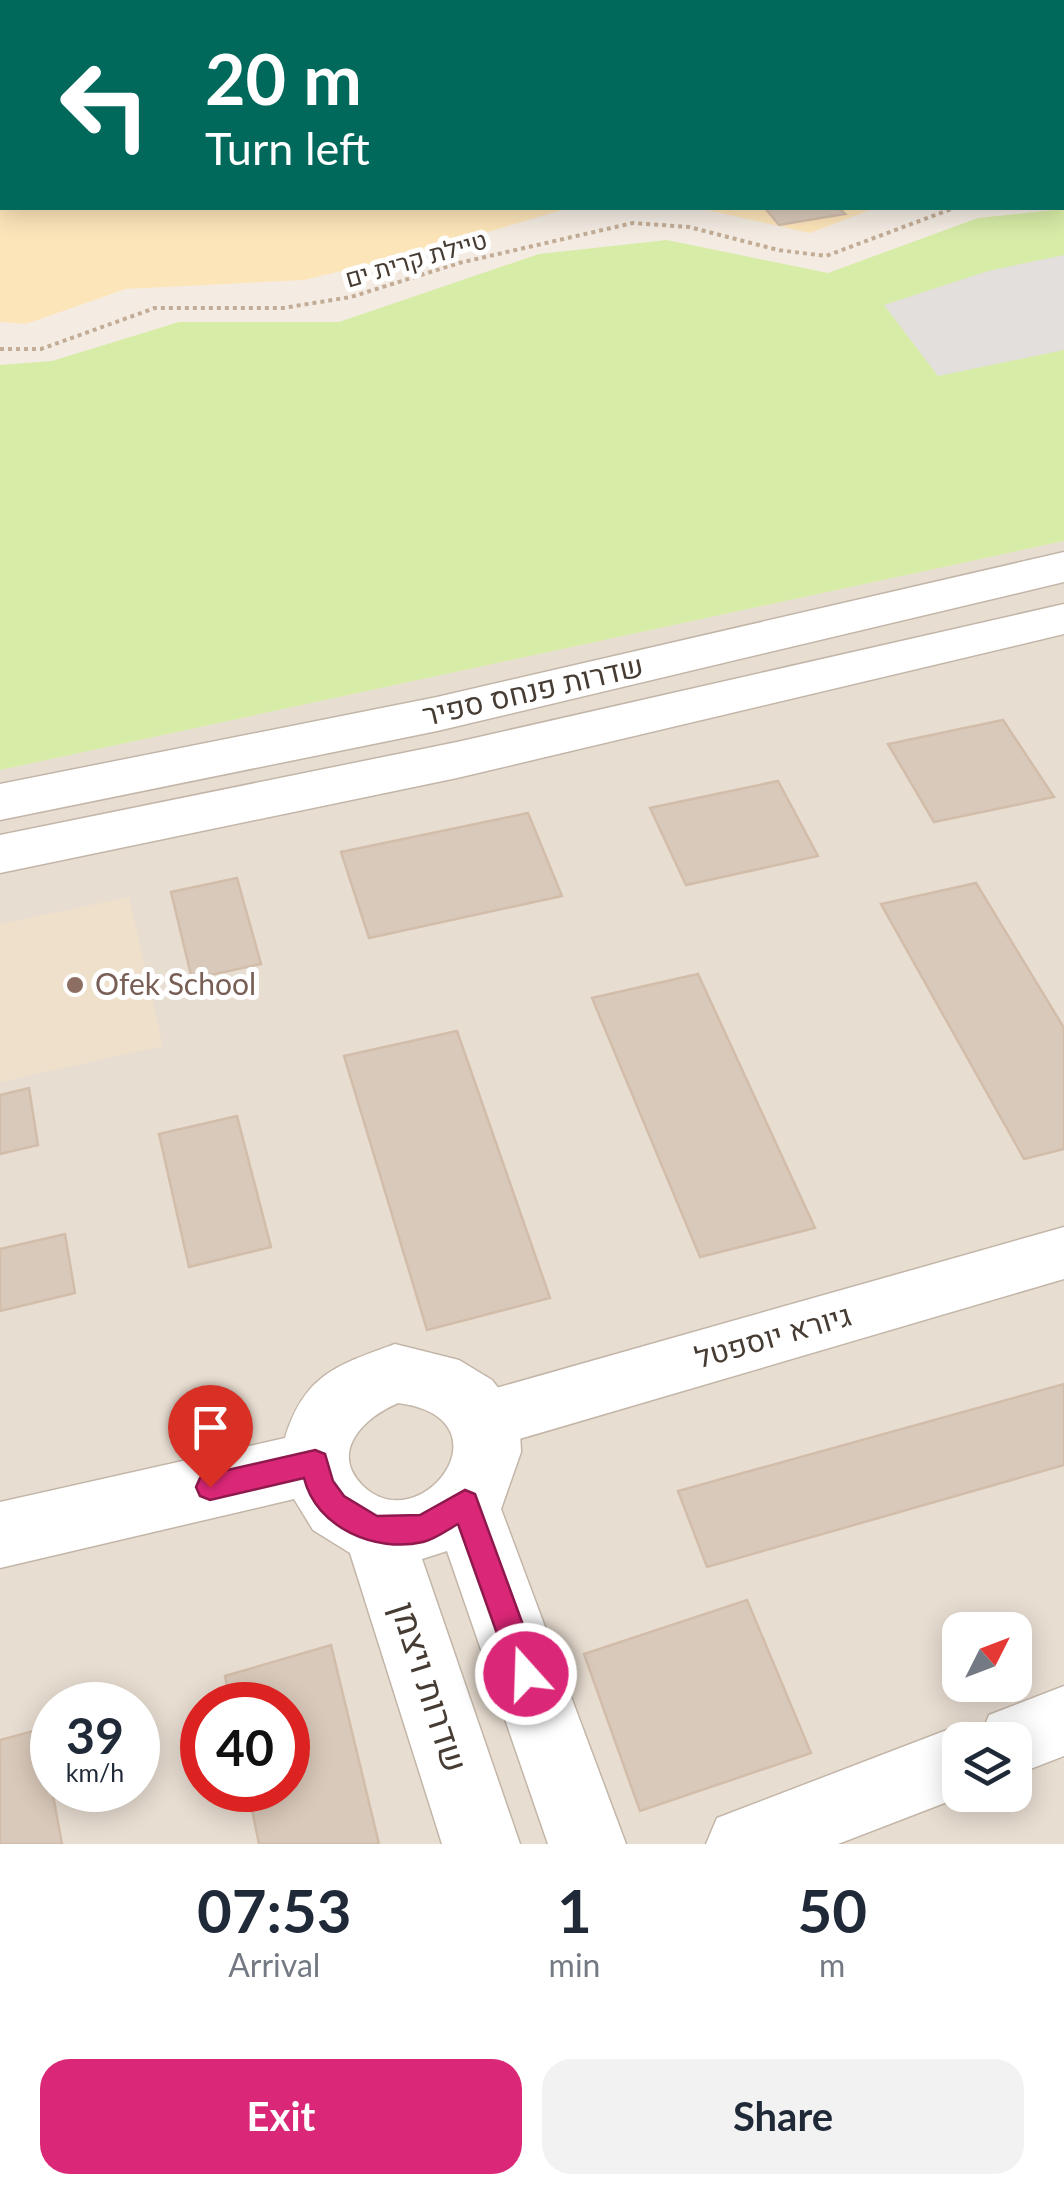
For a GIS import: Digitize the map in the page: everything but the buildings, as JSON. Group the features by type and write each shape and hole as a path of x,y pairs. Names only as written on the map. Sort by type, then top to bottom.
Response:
{"street":[{"name":"שדרות פנחס ספיר","path":"0,802 437,714 1064,567"},
{"name":"שדרות פנחס ספיר","path":"0,854 457,760 1064,619"},
{"name":"גיורא יוספטל","path":"482,1421 1064,1253"},
{"path":"395,1372 422,1374 448,1383 468,1400 482,1421 488,1442 486,1464 478,1485 465,1504 425,1528 377,1530 334,1506 320,1486 315,1463 316,1437 326,1413 356,1386 395,1372"},
{"path":"0,1535 315,1463"},
{"path":"465,1504 587,1844"},
{"name":"שדרות ויצמן","path":"377,1530 481,1844"},
{"path":"1032,1733 1064,1720"},
{"path":"744,1844 942,1768"}],"path":[{"name":"טיילת קרית ים","path":"0,349 40,349 155,308 284,308 351,297 459,263 633,224 689,227 778,250 826,256 949,210"}],"shaded area":[{"path":"1064,255 1064,350 938,376 884,305 988,271"},
{"path":"1064,541 1064,1844 0,1844 0,770"},
{"name":"Ofek School","path":"129,897 163,1046 0,1082 0,924"}],"green space":[{"path":"1064,210 1064,541 0,770 0,365 52,361 179,322 339,322 539,254 667,240 828,273 978,218"}],"sand":[{"path":"0,210 562,210 424,251 304,280 126,289 26,324 0,322"},
{"path":"707,210 870,210 810,233"}],"place":[{"name":"Ofek School","path":"75,985"}],"route":[{"path":"210,1487 315,1463 320,1486 334,1506 377,1530 402,1532 425,1528 465,1504 526,1674"}]}
